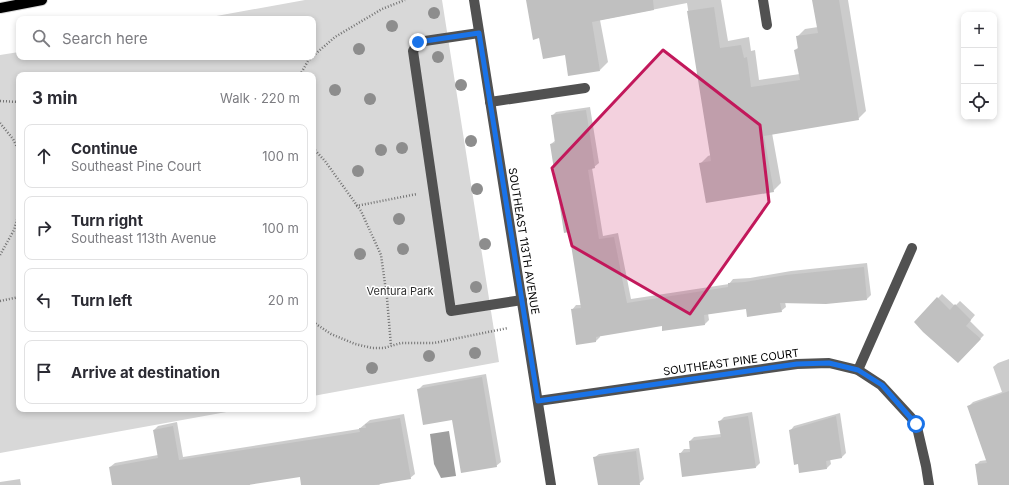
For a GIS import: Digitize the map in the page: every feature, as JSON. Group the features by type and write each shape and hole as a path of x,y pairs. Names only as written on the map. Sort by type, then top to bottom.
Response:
{"main road":[{"path":"0,8 42,0"}],"street":[{"name":"SOUTHEAST 113TH AVENUE","path":"474,0 551,485"},
{"path":"763,0 768,25"},
{"path":"479,33 418,42 413,51 451,312 522,300"},
{"path":"490,102 585,88"},
{"path":"858,370 912,248"},
{"name":"SOUTHEAST PINE COURT","path":"538,401 797,364 829,363 858,370 882,385 916,424 929,485"}],"path":[{"path":"316,54 335,37 382,9 405,0"},
{"path":"302,72 309,60"},
{"path":"0,101 16,102"},
{"path":"0,123 16,146"},
{"path":"316,151 325,161 361,212 381,255 387,298 391,346"},
{"path":"356,206 434,191"},
{"path":"0,255 14,230 16,223"},
{"path":"0,301 16,298"},
{"path":"316,324 331,334 355,344 372,348 391,346 401,343 434,343 526,324"}],"highlighted area":[{"path":"663,50 760,125 769,202 690,314 572,246 552,168"}],"green space":[{"name":"Ventura Park","path":"305,0 442,0 499,362 316,395 316,72 16,72 16,412 226,412 0,453 0,55 16,52 16,60 316,60 316,16 217,16"}],"shaded area":[{"path":"449,431 456,476 441,478 434,464 430,434"}],"building":[{"path":"526,0 653,0 654,10 592,22 600,71 568,76 565,55 543,59 539,38 533,40"},
{"path":"812,0 839,0 859,120 764,136 774,192 706,203 699,163 711,161 687,11 714,7 720,48 741,45 744,58 747,57 751,87 800,80 794,50 798,49 796,36 818,33"},
{"path":"586,110 595,168 588,170 599,239 614,237 627,303 728,287 728,283 864,267 867,300 826,304 780,303 782,312 747,317 746,309 704,315 705,325 662,331 662,326 596,337 596,342 576,345 571,309 581,308 569,232 564,233 550,144 555,143 551,115"},
{"path":"937,297 950,310 955,304 971,320 966,326 981,339 958,363 914,322"},
{"path":"482,377 497,467 461,473 452,420 423,425 417,389"},
{"path":"1009,391 1009,485 978,485 975,464 987,463 967,406"},
{"path":"748,416 756,468 682,477 679,453 690,452 689,441 721,437 718,421"},
{"path":"836,416 842,458 826,461 827,469 799,473 798,464 794,465 789,430"},
{"path":"400,418 411,479 374,485 301,485 300,477 248,485 112,485 109,467 158,458 153,430 173,426 179,460 360,432 359,428 366,428 365,424"},
{"path":"636,451 640,485 598,485 593,457"}],"route":[{"path":"418,42 479,33 538,401 797,364 829,363 858,370 882,385 916,424"}]}
